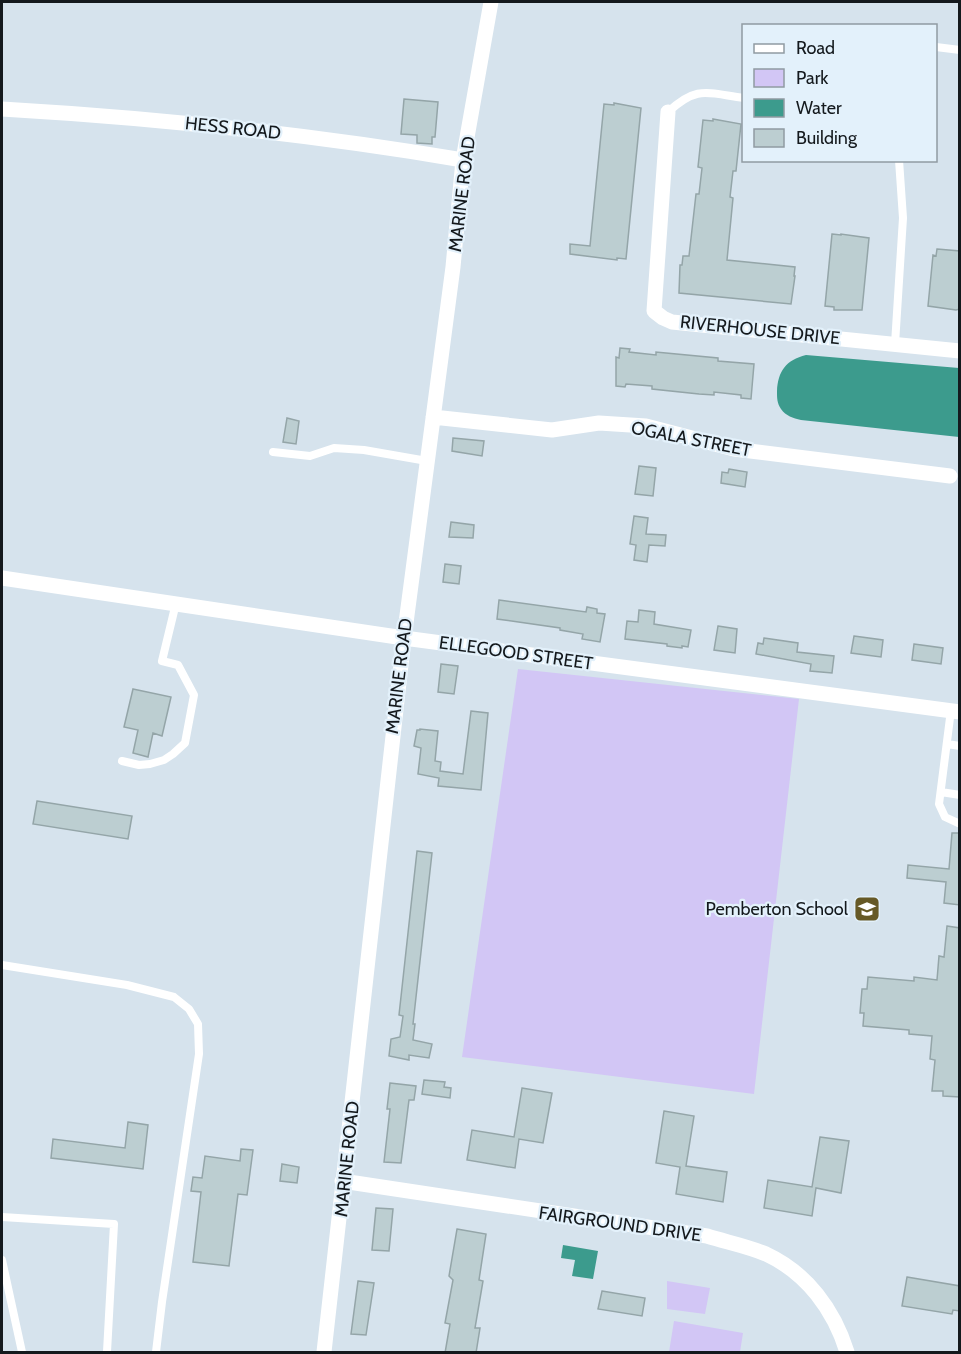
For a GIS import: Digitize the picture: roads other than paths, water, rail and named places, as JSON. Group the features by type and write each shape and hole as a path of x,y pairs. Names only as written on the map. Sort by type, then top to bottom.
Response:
{"street":[{"name":"MARINE ROAD","path":"324,1353 404,638 453,267 464,160 491,2"},
{"name":"HESS ROAD","path":"2,109 261,130 464,160"},
{"name":"RIVERHOUSE DRIVE","path":"668,112 654,311 672,322 960,351"},
{"name":"OGALA STREET","path":"433,417 552,430 599,423 646,426 734,449 950,476"},
{"name":"ELLEGOOD STREET","path":"2,578 404,638 955,711"},
{"name":"FAIRGROUND DRIVE","path":"342,1181 707,1236 765,1254 801,1275 840,1328 847,1353"}],"lane":[{"path":"937,47 960,50"},
{"path":"668,112 683,98 701,92 742,98"},
{"path":"896,344 903,218 898,162"},
{"path":"273,452 310,456 334,448 364,450 428,460"},
{"path":"122,760 139,765 157,762 173,754 185,743 194,695 178,665 162,661 176,603"},
{"path":"955,711 947,744 939,804 945,817 960,824"},
{"path":"947,744 960,746"},
{"path":"941,792 960,795"},
{"path":"2,965 126,985 174,996 189,1009 198,1024 199,1054 156,1353"},
{"path":"2,1217 114,1224 104,1352"},
{"path":"2,1260 22,1353"}],"water":[{"path":"806,355 959,368 959,437 801,420 790,416 778,403 779,378 788,363"},
{"path":"563,1245 598,1251 593,1279 572,1276 575,1260 561,1258"}],"place":[{"name":"Pemberton School","path":"867,909"}]}
